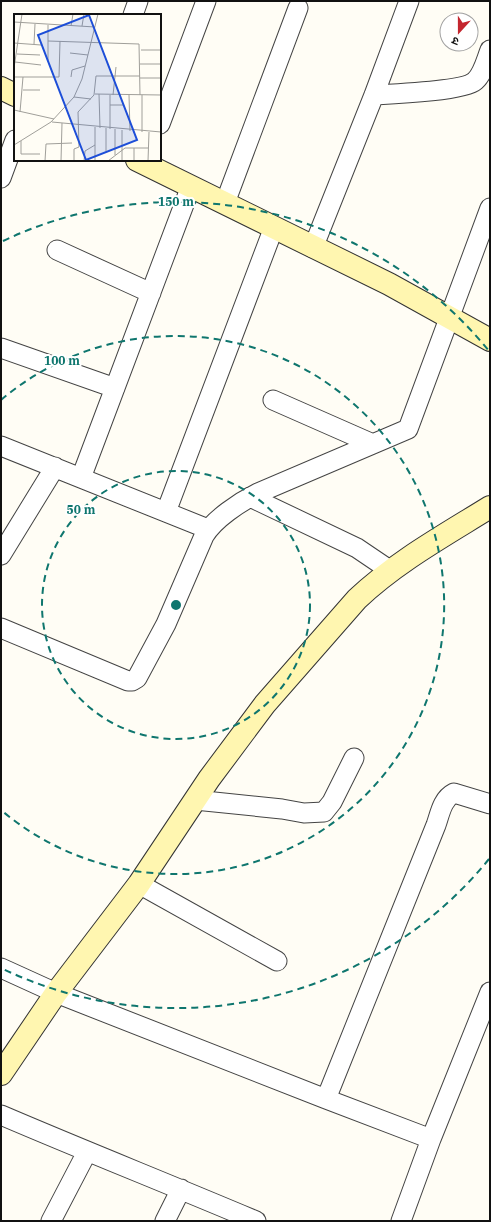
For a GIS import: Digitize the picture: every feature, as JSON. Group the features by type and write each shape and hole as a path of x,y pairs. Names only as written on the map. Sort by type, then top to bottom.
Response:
{"street":[{"path":"133,14 138,1"},
{"path":"161,121 206,1"},
{"path":"314,248 409,1"},
{"path":"225,203 298,8"},
{"path":"374,95 453,88 468,85 475,81 480,75 490,50"},
{"path":"1,88 14,94"},
{"path":"1,178 14,143"},
{"path":"143,161 314,248 389,284 490,340"},
{"path":"81,478 191,186"},
{"path":"1,628 126,680 132,682 137,678 166,624 208,529 250,497 408,430 490,208"},
{"path":"166,512 274,227"},
{"path":"57,250 151,293"},
{"path":"1,348 115,388"},
{"path":"273,400 373,444"},
{"path":"1,446 208,529"},
{"path":"1,555 54,467"},
{"path":"250,497 356,548 391,571"},
{"path":"1,1074 56,993 139,884 195,800 265,704 370,586 490,507"},
{"path":"195,800 282,809 304,813 324,812 332,802 354,758"},
{"path":"326,1100 445,801 449,795 454,793 490,804"},
{"path":"139,884 278,962"},
{"path":"1,968 56,993 326,1100 431,1139"},
{"path":"402,1221 431,1139 490,992"},
{"path":"1,1115 256,1221"},
{"path":"51,1221 87,1152"},
{"path":"165,1221 181,1189"}]}
